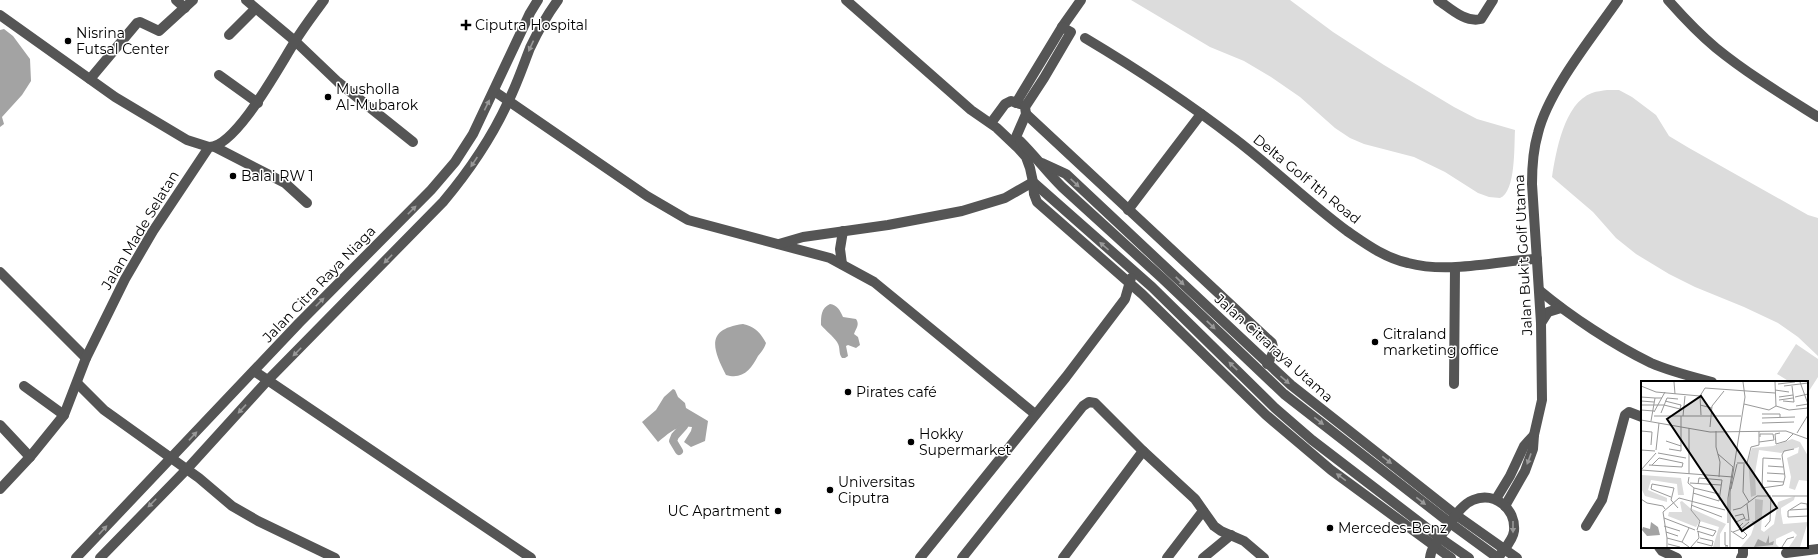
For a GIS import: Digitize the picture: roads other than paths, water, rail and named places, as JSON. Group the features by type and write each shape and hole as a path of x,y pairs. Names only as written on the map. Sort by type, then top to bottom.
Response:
{"street":[{"path":"176,0 185,8"},
{"path":"90,79 137,23 140,22 159,31 193,0"},
{"path":"246,0 295,41 338,82 413,142"},
{"name":"Jalan Made Selatan","path":"0,489 30,457 64,416 86,358 125,279 157,224 212,147 224,141 258,103 295,41 324,0"},
{"name":"Jalan Citra Raya Niaga","path":"76,558 172,459 254,371 432,190 455,162 473,134 517,40 538,0"},
{"path":"100,558 187,469 268,380 443,202 468,172 487,143 509,101 531,47 544,20 558,0"},
{"name":"Jalan Citraraya Utama","path":"846,0 971,110 994,126 1026,157 1030,168 1034,194 1037,202 1142,294 1272,420 1330,470 1437,542 1469,558"},
{"path":"1016,136 1022,108 1062,27 1081,0"},
{"path":"1438,0 1463,16 1474,20 1480,19 1493,0"},
{"name":"Jalan Bukit Golf Utama","path":"1509,500 1533,449 1534,435 1542,400 1541,323 1532,184 1532,163 1538,132 1546,111 1566,76 1618,0"},
{"path":"1668,0 1695,30 1716,48 1755,77 1818,117"},
{"path":"229,35 255,9"},
{"path":"0,15 115,97 187,140 212,147 277,178 295,191 307,203"},
{"name":"Delta Golf 1th Road","path":"1085,38 1151,78 1201,114 1236,140 1318,210 1370,247 1390,258 1408,263 1455,268 1537,259"},
{"path":"219,75 258,103"},
{"path":"494,91 647,196 688,220 830,258 874,282 1035,414"},
{"path":"994,126 1005,104 1011,101 1022,108 1128,210 1272,343 1274,349 1273,356 1267,364"},
{"path":"1128,210 1201,114"},
{"name":"Jalan Citraraya Utama","path":"994,126 1016,136 1042,163 1051,176 1062,187 1145,256 1291,385 1456,515 1517,558"},
{"path":"779,244 803,237 888,225 962,211 1005,198 1033,182"},
{"name":"Jalan Citraraya Utama","path":"1033,182 1152,287 1275,408 1338,462 1437,542 1452,558"},
{"path":"842,264 840,249 843,231"},
{"path":"920,558 1125,299 1129,282 1145,256"},
{"path":"1454,384 1455,268"},
{"path":"0,272 86,358"},
{"path":"1125,299 1142,294 1166,275"},
{"name":"Jalan Citraraya Utama","path":"1166,275 1284,394 1450,523 1498,558"},
{"path":"1539,290 1562,308 1653,364 1709,381"},
{"path":"1541,323 1548,312 1562,308"},
{"path":"254,371 531,558"},
{"path":"76,383 104,410 187,469 237,509 258,521 335,558"},
{"path":"24,386 64,416"},
{"path":"962,558 1086,403 1089,402 1095,403 1143,451 1195,499 1214,526 1221,531 1244,540 1264,558"},
{"path":"1586,526 1602,500 1625,415 1629,412 1641,417"},
{"path":"0,425 30,457"},
{"name":"Jalan Bukit Golf Utama","path":"1499,494 1524,446 1534,435"},
{"path":"1063,558 1143,451"},
{"path":"1430,558 1437,542 1464,506 1473,500 1499,494 1509,500 1514,528 1511,540 1498,558"},
{"path":"1168,558 1203,511"},
{"path":"1204,558 1231,535"},
{"path":"1660,548 1662,551 1677,558"},
{"path":"1740,558 1743,554 1743,548"},
{"path":"1786,553 1818,549"}],"waterway":[{"path":"679,451 673,441 675,436 684,426"}],"place":[{"name":"Ciputra Hospital","path":"466,25"},
{"name":"Nisrina Futsal Center","path":"68,41"},
{"name":"Musholla Al-Mubarok","path":"328,97"},
{"name":"Balai RW 1","path":"233,176"},
{"name":"Citraland marketing office","path":"1375,342"},
{"name":"Pirates café","path":"848,392"},
{"name":"Hokky Supermarket","path":"911,442"},
{"name":"Universitas Ciputra","path":"830,490"},
{"name":"UC Apartment","path":"778,511"},
{"name":"Mercedes-Benz","path":"1330,528"}]}
